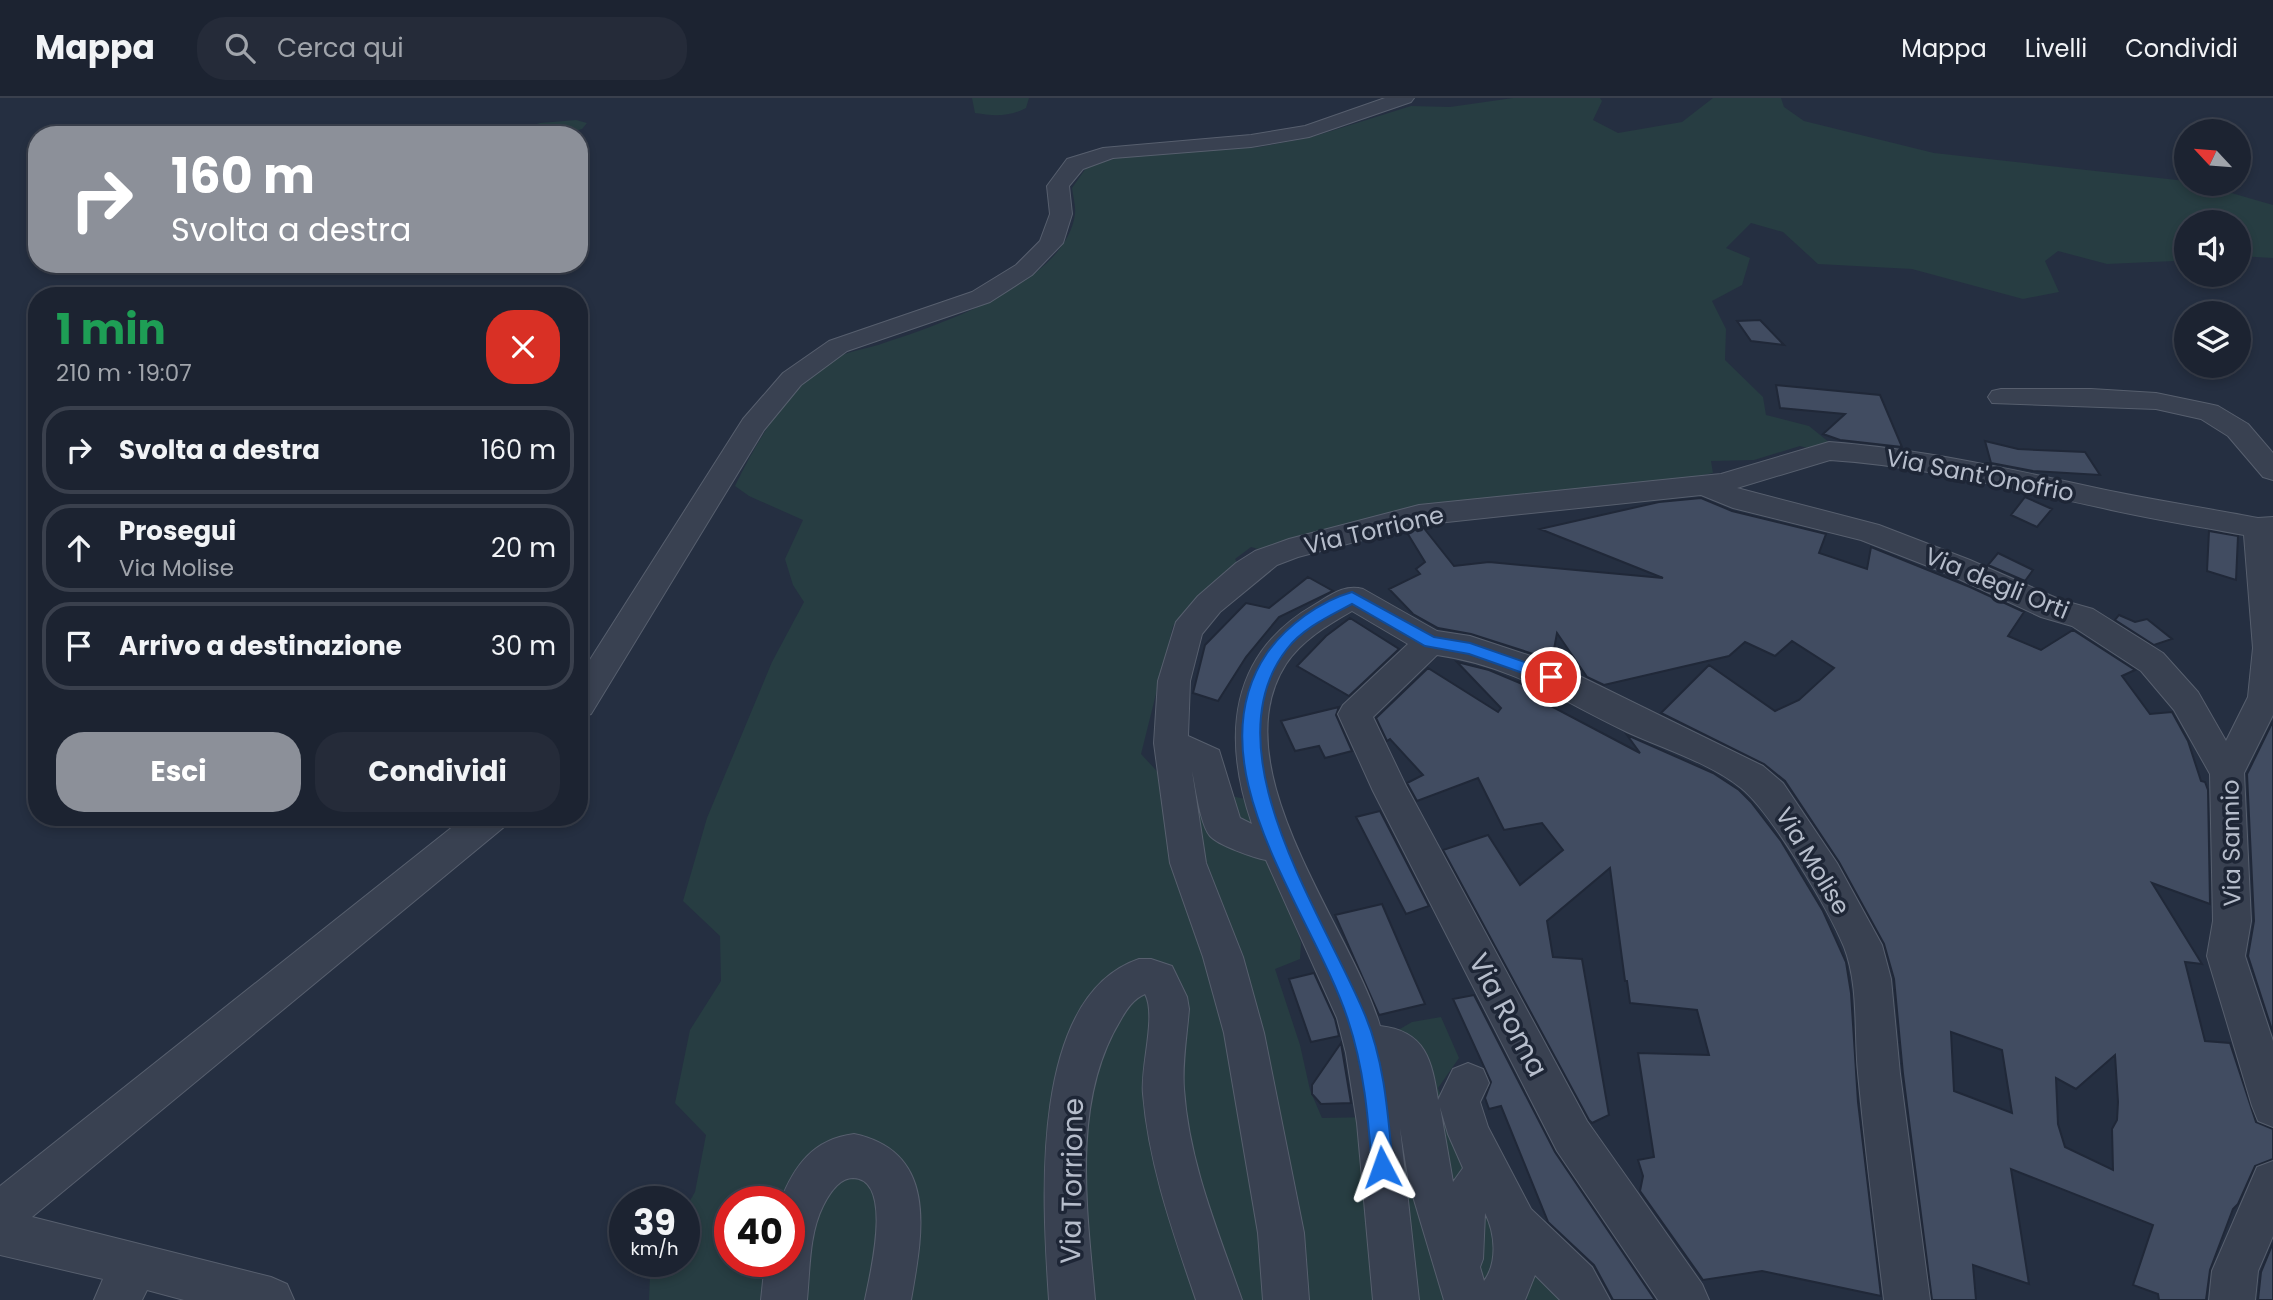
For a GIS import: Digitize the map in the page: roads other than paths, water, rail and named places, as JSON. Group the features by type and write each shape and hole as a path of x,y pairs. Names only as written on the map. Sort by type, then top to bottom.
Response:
{"street":[{"path":"588,691 753,425 792,379 838,346 981,297 1024,270 1051,243 1061,214 1058,186 1075,164 1110,152 1238,143 1309,131 1404,98"},
{"path":"2001,397 2091,397 2156,401 2209,412 2238,430 2273,471"},
{"name":"Via Sant'Onofrio","path":"1704,486 1723,483 1829,451 2001,475 2103,499 2265,528"},
{"name":"Via Torrione","path":"1286,1300 1281,1233 1244,1033 1223,957 1188,863 1171,743 1174,681 1187,630 1231,583 1266,558 1289,549 1419,515 1704,486"},
{"name":"Via degli Orti","path":"1704,486 1743,501 1869,532 1959,567 2052,609 2082,617 2152,662 2186,701 2227,773"},
{"name":"Via Sannio","path":"2265,528 2269,648 2264,697 2227,773 2232,921 2226,956 2273,1106"},
{"path":"1396,1300 1387,1241 1376,1090 1366,1047 1357,1018 1278,847 1262,802 1252,756 1250,725 1254,697 1265,669 1283,643 1310,621 1352,597 1430,642"},
{"name":"Via Roma","path":"1430,642 1355,714 1391,790 1572,1136 1686,1300"},
{"name":"Via Molise","path":"1430,642 1470,648 1543,673 1638,722 1699,748 1751,776 1771,793 1824,874 1863,944 1871,979 1879,1074 1907,1300"},
{"path":"1171,743 1207,760 1224,827 1260,844 1278,847"},
{"path":"0,1214 480,826"},
{"name":"Via Torrione","path":"1072,1300 1067,1134 1077,1071 1091,1030 1105,1006 1121,986 1132,978 1145,975 1158,979 1167,997 1163,1086 1167,1128 1180,1185 1219,1300"},
{"path":"1366,1047 1393,1047 1405,1054 1412,1068 1431,1183 1463,1290"},
{"path":"1468,1083 1460,1101 1469,1134 1515,1225 1576,1283 1587,1300"},
{"path":"805,1197 818,1174 831,1162 847,1155 869,1158 890,1178 898,1205 898,1229 888,1300"},
{"path":"1463,1290 1464,1204 1473,1186 1489,1174"},
{"path":"2232,1300 2235,1271 2273,1182"},
{"path":"1499,1300 1509,1287 1517,1258 1515,1225"},
{"path":"0,1232 126,1282 271,1300"},
{"path":"784,1300 786,1277"}]}
